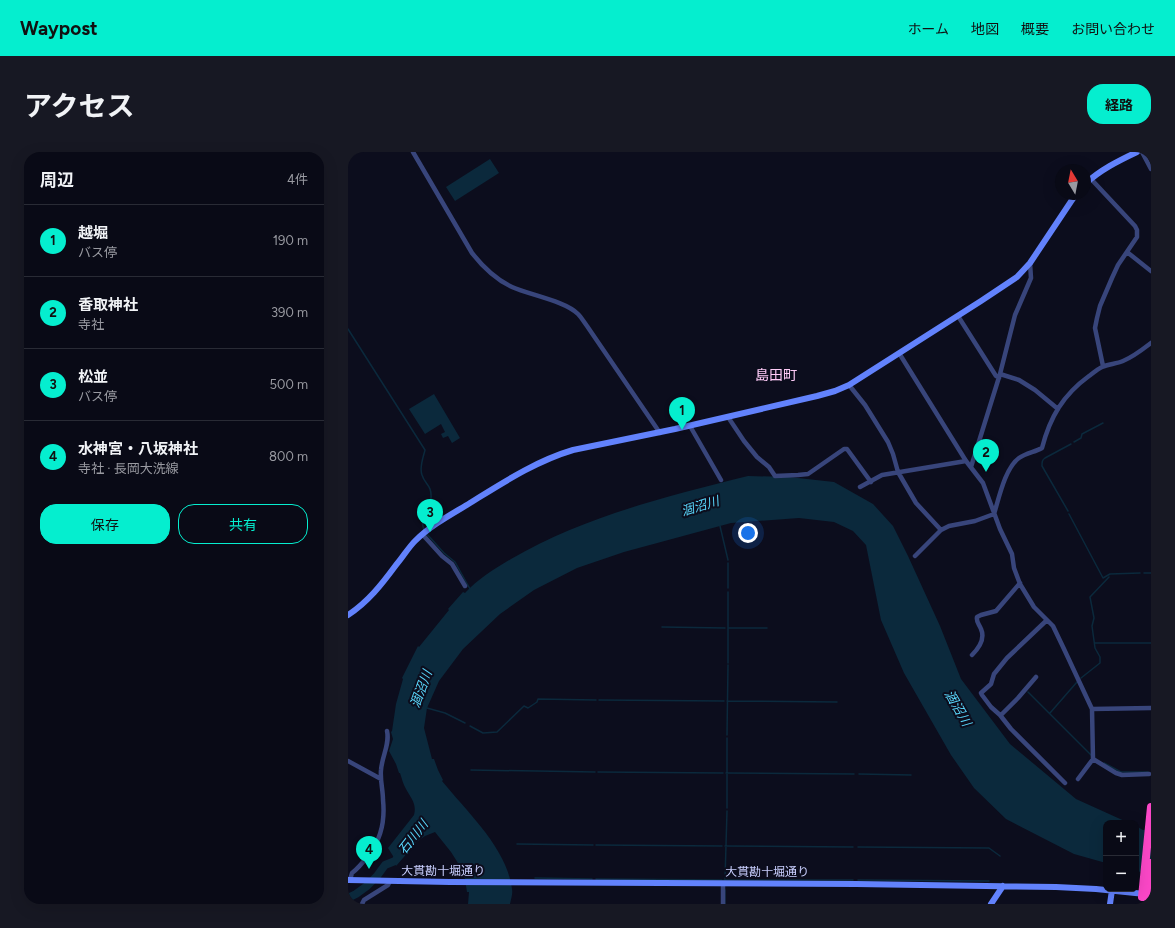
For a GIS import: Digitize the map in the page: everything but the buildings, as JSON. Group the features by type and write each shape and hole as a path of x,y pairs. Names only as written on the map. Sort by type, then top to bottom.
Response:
{"highway":[{"path":"1147,897 1151,807"},
{"path":"1147,897 1151,863"}],"street":[{"path":"413,152 472,253 479,262 494,277 508,284 561,304 578,314 588,326 660,433"},
{"path":"1142,152 1151,169"},
{"path":"1103,366 1095,328 1100,306 1118,265 1137,237 1137,234 1134,226 1091,179 1105,168 1134,153"},
{"path":"348,615 364,604 378,589 410,546 423,535 449,516 536,464 573,450 660,433 827,394 849,385 1011,282 1024,271 1030,263 1072,200"},
{"path":"1127,252 1151,271"},
{"path":"971,467 1016,315 1031,278 1030,263"},
{"path":"958,316 996,376 1019,380 1035,390 1058,409"},
{"path":"994,514 1001,490 1009,471 1019,458 1042,448 1047,430 1067,395 1075,387 1103,366 1115,364 1128,359 1151,344"},
{"path":"899,353 966,461 983,483 994,514 1012,554 1014,568 1020,582 1034,608 1053,626 1092,709 1093,759 1078,778"},
{"path":"849,385 865,405 888,442 898,472 916,503 941,530"},
{"path":"728,417 744,441 757,457 769,467 775,476 798,476 808,474 844,449 847,449 871,482"},
{"path":"690,426 721,480"},
{"path":"860,487 882,475 966,461"},
{"path":"915,556 941,530 949,526 975,521 994,514"},
{"path":"423,535 442,556 452,564 465,586"},
{"path":"972,655 979,647 982,635 977,622 977,617 996,612 1020,582"},
{"path":"1047,620 1007,658 994,674 991,684 981,693 991,707 1000,715 1011,729 1065,783"},
{"path":"1000,715 1018,698 1036,676"},
{"path":"1092,709 1151,708"},
{"path":"350,880 352,873 360,868 374,848 382,830 384,808 381,769 389,738 387,731"},
{"path":"1093,759 1122,775 1149,774"},
{"path":"348,761 381,779"},
{"name":"大貫勘十堀通り","path":"350,880 1003,886 1075,887 1103,889"},
{"path":"362,904 364,900 388,885 390,881"},
{"path":"723,883 723,904"},
{"path":"991,904 1003,886"},
{"path":"1110,904 1112,892"},
{"name":"大貫勘十堀通り","path":"1122,892 1147,897"}],"water":[{"path":"490,159 499,173 455,201 446,187"},
{"path":"434,394 460,438 452,443 448,436 443,438 441,434 445,432 441,424 425,434 409,409"},
{"name":"涸沼川","path":"748,476 789,477 834,482 873,504 893,526 940,626 961,679 1010,744 1076,799 1122,820 1103,820 1103,862 1074,854 1006,819 974,788 951,755 904,673 881,620 866,545 853,531 834,522 799,518 731,523 624,552 577,568 534,590 500,614 463,649 439,681 427,708 424,728 432,759 434,759 443,780 442,781 484,831 502,859 509,874 512,889 510,904 468,904 469,892 467,892 463,871 451,852 435,832 425,836 411,846 410,851 405,854 396,866 393,856 388,848 414,815 415,808 389,751 393,739 391,732 402,678 418,646 419,647 463,592 465,593 486,574 511,559 567,531 626,509"},
{"path":"1139,828 1143,830 1151,829 1151,874 1139,872"}],"waterway":[{"path":"348,158 357,152"},
{"path":"348,329 425,450 421,472 430,490 431,498 422,516 424,530"},
{"path":"1074,442 1081,438 1082,434 1103,423"},
{"path":"1068,511 1042,466 1042,463 1045,458 1071,444"},
{"path":"1069,514 1103,578 1110,574 1140,573"},
{"path":"720,526 728,560"},
{"path":"426,533 444,553 455,562 470,589"},
{"path":"728,563 728,588"},
{"path":"1144,573 1151,573"},
{"path":"1081,678 1100,663 1100,657 1095,648 1092,626 1094,618 1090,597 1109,577"},
{"path":"728,592 728,663"},
{"path":"662,627 725,628"},
{"path":"729,628 767,628"},
{"path":"1095,643 1151,643"},
{"path":"727,735 728,665"},
{"path":"1050,713 1077,682"},
{"path":"1028,692 1091,755"},
{"path":"470,726 483,733 497,732 524,706 528,708 537,702 538,699 596,700"},
{"path":"599,700 724,701"},
{"path":"727,701 837,702"},
{"name":"涸沼川","path":"427,708 445,713 465,723"},
{"path":"727,738 727,808"},
{"path":"1104,763 1121,772 1148,772"},
{"path":"471,770 595,772"},
{"path":"598,772 723,773"},
{"path":"726,773 854,774"},
{"path":"859,774 911,775"},
{"path":"725,879 727,811"},
{"path":"517,844 593,845"},
{"path":"596,845 722,846"},
{"path":"725,846 853,847"},
{"path":"858,847 989,848 1000,856"},
{"name":"石川川","path":"348,898 367,886 385,865 395,861 402,853"},
{"path":"535,878 592,879"},
{"path":"596,879 722,880"},
{"path":"724,880 853,880"},
{"path":"858,880 989,881"},
{"path":"725,890 725,904"}],"place":[{"name":"越堀","path":"682,430"},
{"name":"香取神社","path":"986,472"},
{"name":"松並","path":"430,532"},
{"name":"水神宮・八坂神社","path":"369,869"}],"district":[{"name":"島田町","path":"776,375"}]}
